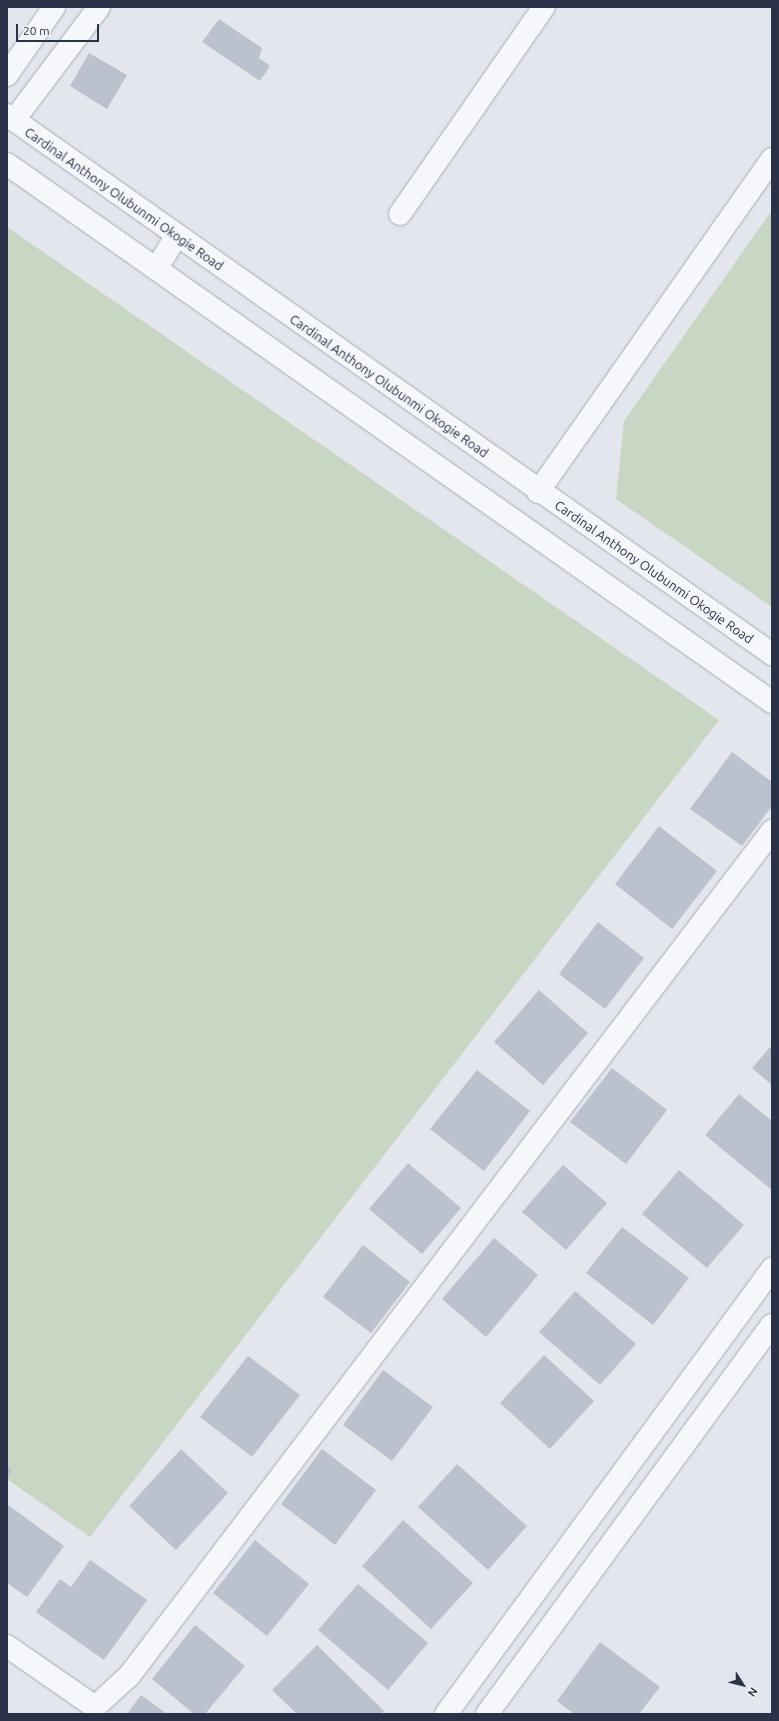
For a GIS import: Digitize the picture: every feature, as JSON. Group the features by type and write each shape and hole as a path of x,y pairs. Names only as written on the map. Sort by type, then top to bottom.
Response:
{"street":[{"path":"7,75 54,7"},
{"path":"11,118 99,7"},
{"path":"400,214 544,7"},
{"name":"Cardinal Anthony Olubunmi Okogie Road","path":"11,118 538,492 772,654"},
{"path":"538,492 772,159"},
{"path":"7,164 772,702"},
{"path":"156,269 177,236"},
{"path":"7,1646 95,1707 128,1676 772,831"},
{"path":"446,1714 772,1269"},
{"path":"487,1714 772,1325"}],"green space":[{"path":"772,210 772,607 616,499 624,421"},
{"path":"7,227 719,720 90,1537 7,1479"}],"building":[{"path":"219,19 262,48 259,58 270,66 260,81 202,42"},
{"path":"89,53 127,75 107,109 70,86"},
{"path":"732,752 772,782 772,806 742,846 690,809"},
{"path":"659,826 717,871 672,929 615,884"},
{"path":"598,922 644,958 605,1009 559,974"},
{"path":"539,990 588,1033 543,1085 494,1042"},
{"path":"772,1045 772,1085 752,1068"},
{"path":"612,1068 667,1110 626,1164 570,1122"},
{"path":"477,1070 530,1111 484,1171 430,1129"},
{"path":"739,1094 772,1121 772,1190 705,1135"},
{"path":"408,1163 461,1208 422,1254 369,1209"},
{"path":"563,1165 607,1203 566,1250 522,1212"},
{"path":"679,1170 744,1225 707,1268 642,1214"},
{"path":"622,1227 689,1278 653,1325 586,1273"},
{"path":"494,1238 538,1275 486,1337 442,1299"},
{"path":"363,1245 410,1282 371,1333 323,1297"},
{"path":"575,1291 636,1344 600,1385 539,1332"},
{"path":"544,1355 594,1401 550,1449 500,1403"},
{"path":"248,1356 300,1395 252,1457 200,1417"},
{"path":"383,1370 433,1407 392,1461 343,1425"},
{"path":"181,1449 228,1493 176,1550 129,1506"},
{"path":"322,1449 376,1490 335,1545 281,1504"},
{"path":"457,1464 527,1526 488,1570 418,1507"},
{"path":"7,1466 12,1470 7,1477"},
{"path":"7,1504 64,1546 27,1597 7,1583"},
{"path":"403,1520 473,1583 431,1629 362,1566"},
{"path":"255,1540 309,1584 267,1636 213,1593"},
{"path":"90,1560 147,1600 104,1660 36,1612 60,1579 71,1587"},
{"path":"358,1584 428,1643 388,1690 318,1630"},
{"path":"195,1625 245,1666 205,1714 194,1714 152,1679"},
{"path":"600,1642 660,1687 639,1714 574,1714 557,1701"},
{"path":"317,1645 384,1711 381,1714 297,1714 272,1690"},
{"path":"141,1695 167,1714 127,1714"}]}
